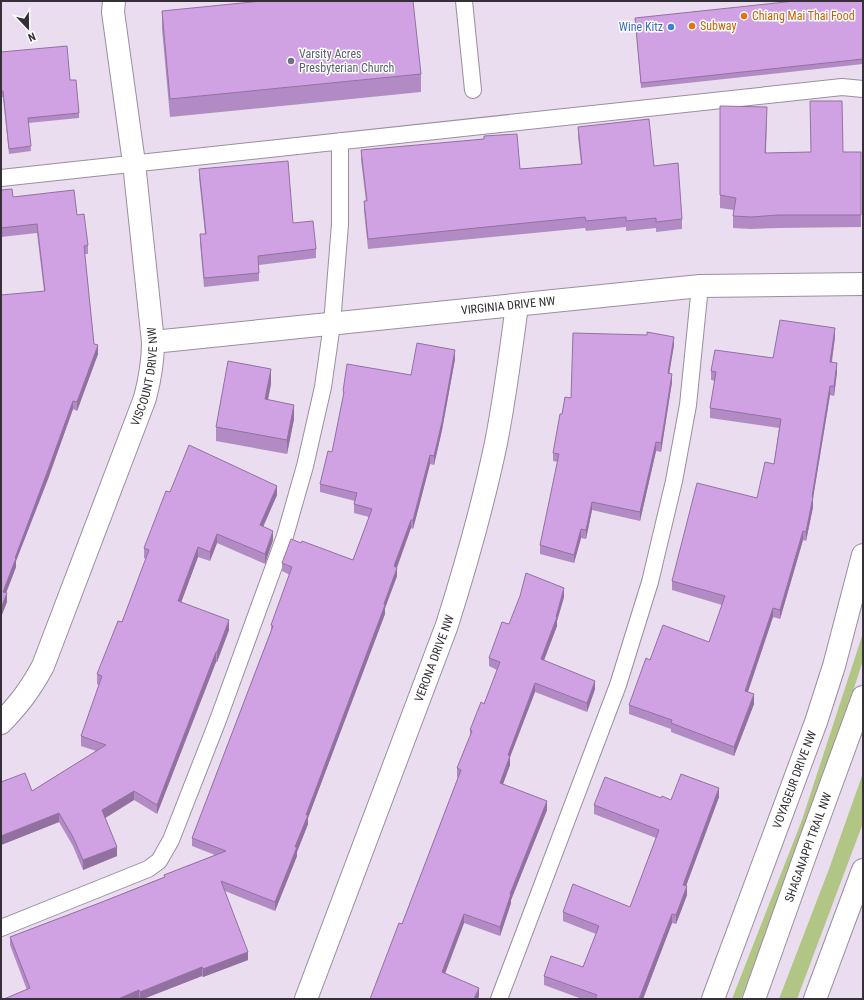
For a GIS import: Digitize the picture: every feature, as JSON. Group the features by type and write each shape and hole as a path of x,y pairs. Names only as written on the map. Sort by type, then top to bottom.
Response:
{"street":[{"name":"VISCOUNT DRIVE NW","path":"1,723 21,702 33,685 43,666 145,398 151,373 153,342 134,163 113,12 114,1"},
{"name":"VIRGINIA DRIVE NW","path":"153,342 700,286 730,284 863,284"},
{"name":"VERONA DRIVE NW","path":"306,999 447,625 458,590 478,521 496,443 509,367 516,305"},
{"name":"VOYAGEUR DRIVE NW","path":"713,999 816,722 834,666 863,555"},
{"name":"SHAGANAPPI TRAIL NW","path":"754,999 863,696"},
{"path":"815,999 863,870"}],"lane":[{"path":"464,1 473,90"},
{"path":"1,178 842,87 863,89"},
{"path":"1,928 148,869 165,853 171,840 218,720 285,536 305,466 323,387 332,324 340,224 340,142"},
{"path":"499,999 618,685 650,582 674,481 688,405 700,286"}],"green space":[{"path":"863,633 863,660 832,758 803,839 741,999 732,999 802,820"},
{"path":"863,773 863,823 797,999 779,999 829,869"}],"building":[{"name":"Varsity Acres Presbyterian Church","path":"262,1 413,1 421,74 170,99 162,11"},
{"path":"795,1 863,1 863,59 641,83 635,18"},
{"path":"67,46 70,80 76,80 79,113 28,118 31,146 9,149 3,91 1,92 1,52"},
{"path":"810,101 842,101 843,152 861,152 861,215 733,216 736,198 720,195 720,106 767,107 765,153 811,152"},
{"path":"649,119 654,166 678,163 682,219 656,222 656,218 626,221 626,217 586,221 585,217 368,239 364,201 367,201 361,150 484,139 484,136 517,134 520,169 582,164 578,127"},
{"path":"288,161 293,223 313,221 316,249 258,256 259,273 204,278 200,234 206,234 199,169"},
{"path":"12,189 13,197 74,190 77,215 84,214 88,245 84,246 94,344 98,345 77,402 73,401 15,558 3,592 7,593 1,608 1,295 45,291 37,224 1,228 1,190"},
{"path":"780,320 835,328 830,362 837,363 834,386 830,386 813,497 806,532 803,531 780,610 773,608 745,691 754,694 734,747 671,723 672,720 629,705 646,658 650,660 663,625 709,642 725,596 672,581 697,483 757,498 765,462 774,464 781,419 710,408 716,372 711,371 715,350 773,358"},
{"path":"647,332 674,337 668,373 672,374 661,443 656,442 640,512 592,502 586,530 581,529 574,555 540,545 559,454 553,453 560,414 562,414 565,397 571,398 573,333 647,335"},
{"path":"417,343 455,350 442,422 434,456 430,455 413,520 411,520 394,566 397,568 384,604 385,605 306,815 308,815 295,847 297,847 275,902 221,881 248,952 203,969 202,967 140,992 139,990 118,999 4,999 30,988 10,937 165,877 164,875 226,851 192,838 273,626 271,625 292,567 282,563 291,539 301,543 302,541 353,560 372,509 354,504 357,493 320,484 328,451 332,452 344,392 347,364 411,375"},
{"path":"228,361 271,369 265,399 294,405 287,440 216,427"},
{"path":"189,445 277,486 260,525 273,531 265,554 217,534 210,552 198,547 178,601 229,620 157,805 134,791 102,810 117,847 83,860 73,837 59,813 1,836 1,782 25,773 32,791 106,745 81,736 102,676 97,674 118,621 122,622 149,550 144,548 166,491 170,492"},
{"path":"526,573 564,588 557,617 541,659 595,681 587,703 535,683 508,755 510,756 500,783 547,801 510,894 500,927 464,914 442,972 479,988 474,999 370,999 399,923 402,924 461,770 457,768 472,731 470,730 481,702 484,704 500,662 489,658 502,622 509,624 520,596"},
{"path":"681,774 719,788 683,885 687,886 676,915 672,914 639,999 595,999 597,995 544,976 551,956 583,967 599,926 563,912 573,884 630,907 659,830 594,805 605,777 661,798 662,796 671,800"}],"place":[{"name":"Chiang Mai Thai Food","path":"744,16"},
{"name":"Subway","path":"692,26"},
{"name":"Wine Kitz","path":"671,27"},
{"name":"Varsity Acres Presbyterian Church","path":"291,61"}]}
